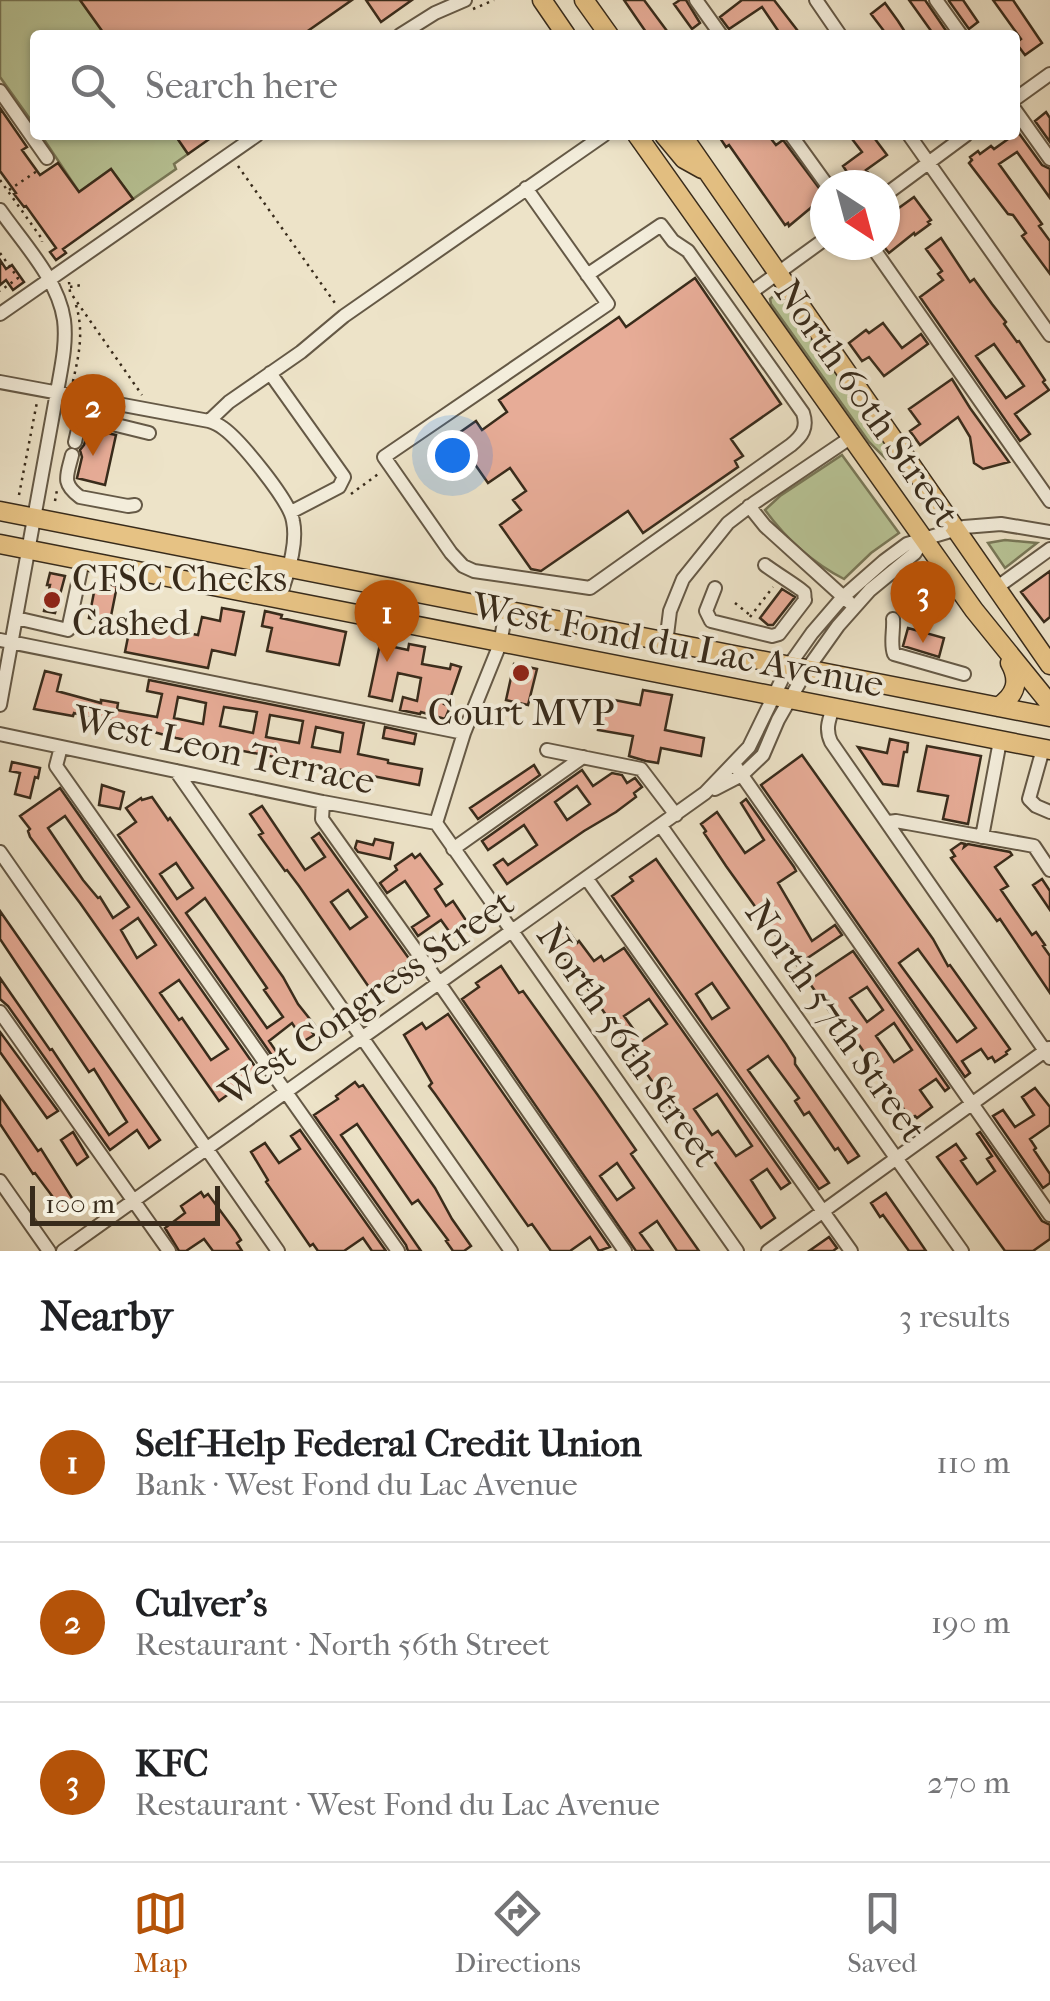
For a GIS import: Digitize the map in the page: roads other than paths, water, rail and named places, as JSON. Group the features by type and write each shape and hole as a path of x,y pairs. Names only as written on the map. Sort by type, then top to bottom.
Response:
{"main road":[{"path":"542,0 563,30"},
{"path":"584,0 605,30"},
{"name":"North 60th Street","path":"641,140 974,610 1050,704"},
{"path":"668,140 690,164 707,170"},
{"name":"North 60th Street","path":"686,140 1048,659"},
{"name":"West Fond du Lac Avenue","path":"0,512 1050,717"},
{"name":"West Fond du Lac Avenue","path":"0,544 1046,750"},
{"path":"998,640 1017,681 1009,698 998,707"}],"street":[{"path":"696,0 717,30"},
{"path":"816,0 837,30"},
{"path":"936,0 957,30"},
{"path":"408,30 460,1"},
{"path":"1020,95 1050,74"},
{"path":"0,91 30,134"},
{"path":"1020,117 1050,159"},
{"path":"34,140 47,158"},
{"path":"0,314 249,140"},
{"path":"210,420 344,316 597,140"},
{"path":"795,140 816,170"},
{"path":"913,140 1050,335"},
{"path":"900,183 959,140"},
{"path":"526,188 587,275 608,304 384,457 451,552 463,566 474,571 590,588 791,445 805,429 803,414 688,251 673,241 661,225 587,275"},
{"path":"0,210 56,294 65,324 63,359 36,518 16,618 6,641 0,705"},
{"path":"749,294 810,250"},
{"path":"881,260 1050,501"},
{"path":"270,374 344,477 339,487 290,512"},
{"path":"0,382 210,420 221,426 250,456 294,523 294,540 280,598"},
{"path":"135,505 80,497 66,480 79,426 92,419 148,434"},
{"path":"666,642 670,611 683,579 728,523 850,438"},
{"path":"749,506 849,602"},
{"name":"West Congress Street","path":"63,1251 763,755 782,697 797,669 838,626 849,602 884,560 907,544 957,529 1001,524 1050,532"},
{"path":"996,588 1050,549"},
{"path":"16,618 68,630 83,560"},
{"path":"715,588 706,611 711,622 772,636 778,634 805,600 805,594 765,565"},
{"path":"436,823 464,733 500,644 506,611"},
{"path":"893,618 894,654 964,674"},
{"path":"6,641 464,733"},
{"path":"768,1251 1048,1052 827,734 833,708"},
{"name":"West Leon Terrace","path":"0,734 436,823"},
{"path":"982,837 1000,740"},
{"path":"61,747 56,766 398,1251"},
{"path":"547,750 641,769 676,815"},
{"path":"1046,750 1030,800 1050,812"},
{"path":"453,849 583,757"},
{"path":"176,770 511,1251"},
{"path":"738,770 1050,1215"},
{"path":"322,802 322,819 625,1251"},
{"path":"889,822 1034,846 1050,870"},
{"name":"North 56th Street","path":"436,823 737,1251"},
{"name":"North 57th Street","path":"661,826 962,1251"},
{"path":"0,852 278,1251"},
{"path":"587,879 850,1251"},
{"path":"0,1012 169,1251"},
{"path":"0,1181 49,1251"}],"place":[{"name":"Culver's","path":"93,456"},
{"name":"CFSC Checks Cashed","path":"52,600"},
{"name":"KFC","path":"923,643"},
{"name":"Self-Help Federal Credit Union","path":"387,662"},
{"name":"Court MVP","path":"521,673"}]}
